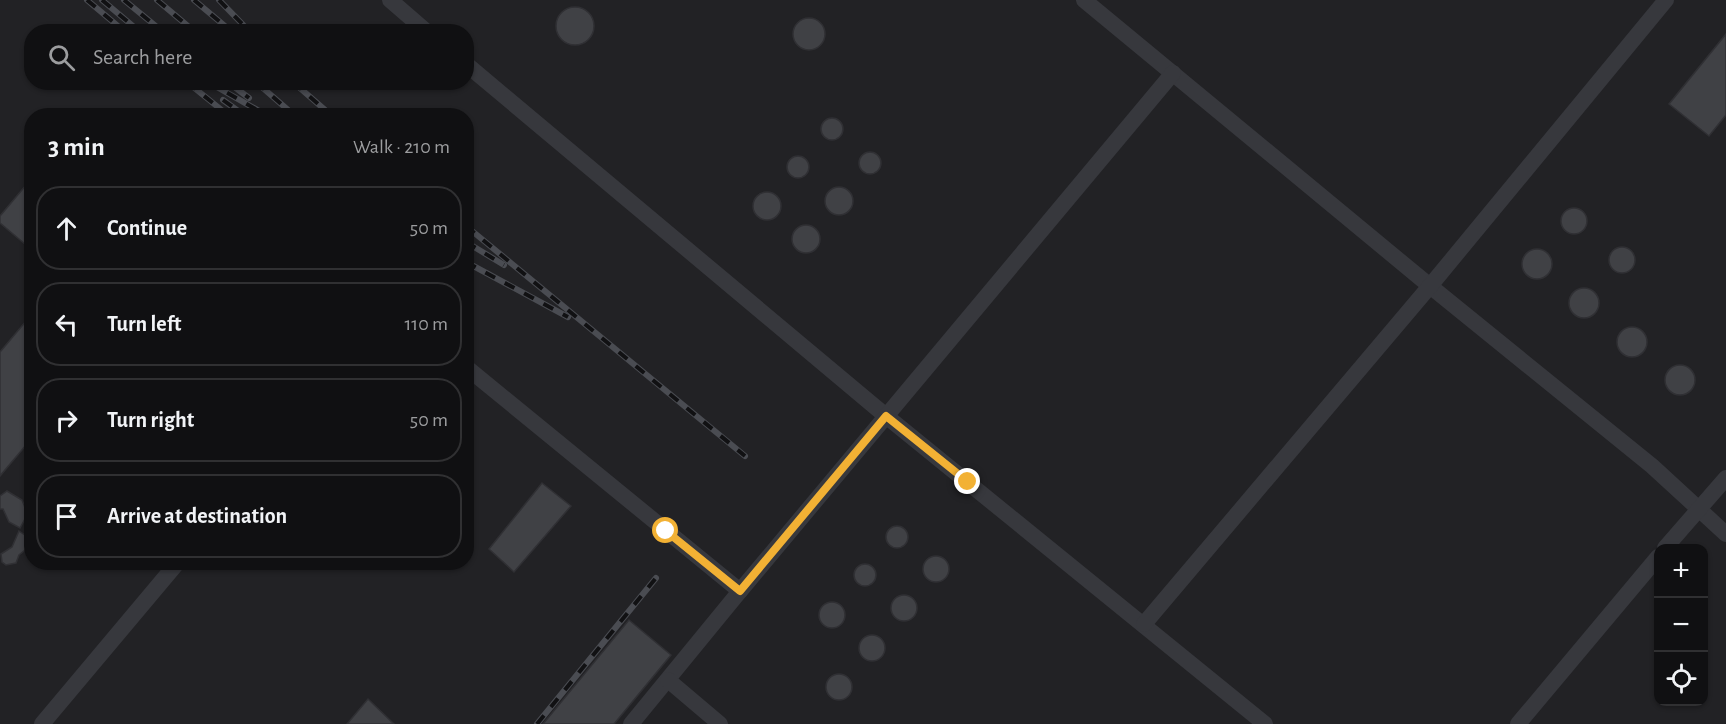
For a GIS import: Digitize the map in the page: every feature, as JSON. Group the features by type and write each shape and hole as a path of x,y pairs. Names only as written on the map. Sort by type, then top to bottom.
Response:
{"lane":[{"path":"390,0 418,24"},
{"path":"1084,0 1430,286 1652,465 1726,534"},
{"path":"1144,624 1430,286 1666,0"},
{"path":"474,71 886,416 1265,724"},
{"path":"631,724 1173,73"},
{"path":"474,374 740,591"},
{"path":"1669,544 1726,478"},
{"path":"1518,724 1654,563"},
{"path":"42,724 171,570"},
{"path":"668,680 720,724"}],"shaded area":[{"path":"0,0 1726,0 1726,724 0,724"}],"building":[{"path":"575,7 589,12 594,26 589,40 575,45 561,40 556,26 561,12"},
{"path":"809,18 820,23 825,34 820,45 809,50 798,45 793,34 798,23"},
{"path":"1726,34 1726,115 1709,136 1669,104"},
{"path":"828,118 836,118 843,125 843,133 836,140 828,140 821,133 821,125"},
{"path":"866,152 874,152 881,159 881,167 874,174 866,174 859,167 859,159"},
{"path":"794,156 802,156 809,163 809,171 802,178 794,178 787,171 787,163"},
{"path":"839,187 849,191 853,201 849,211 839,215 829,211 825,201 829,191"},
{"path":"24,188 24,243 0,223 0,216"},
{"path":"767,192 777,196 781,206 777,216 767,220 757,216 753,206 757,196"},
{"path":"1574,208 1583,212 1587,221 1583,230 1574,234 1565,230 1561,221 1565,212"},
{"path":"806,225 816,229 820,239 816,249 806,253 796,249 792,239 796,229"},
{"path":"1622,247 1631,251 1635,260 1631,269 1622,273 1613,269 1609,260 1613,251"},
{"path":"1537,249 1548,253 1552,264 1548,275 1537,279 1526,275 1522,264 1526,253"},
{"path":"1584,288 1595,292 1599,303 1595,314 1584,318 1573,314 1569,303 1573,292"},
{"path":"24,324 24,448 0,476 0,352"},
{"path":"1632,327 1643,331 1647,342 1643,353 1632,357 1621,353 1617,342 1621,331"},
{"path":"1680,365 1691,369 1695,380 1691,391 1680,395 1669,391 1665,380 1669,369"},
{"path":"542,483 571,506 514,572 489,549"},
{"path":"7,491 22,500 24,521 20,528 9,522 3,509 0,509 0,496"},
{"path":"897,526 905,529 908,537 905,545 897,548 889,545 886,537 889,529"},
{"path":"19,531 24,534 24,551 19,555 16,563 6,565 2,562 1,554 12,547"},
{"path":"936,556 945,560 949,569 945,578 936,582 927,578 923,569 927,560"},
{"path":"865,564 873,567 876,575 873,583 865,586 857,583 854,575 857,567"},
{"path":"904,595 913,599 917,608 913,617 904,621 895,617 891,608 895,599"},
{"path":"832,602 841,606 845,615 841,624 832,628 823,624 819,615 823,606"},
{"path":"629,620 671,655 614,724 543,724"},
{"path":"872,635 881,639 885,648 881,657 872,661 863,657 859,648 863,639"},
{"path":"839,674 848,678 852,687 848,696 839,700 830,696 826,687 830,678"},
{"path":"368,699 394,724 347,724"}],"railway":[{"path":"87,0 116,24"},
{"path":"102,0 130,24"},
{"path":"124,0 153,24"},
{"path":"157,0 186,24"},
{"path":"194,0 222,24"},
{"path":"219,0 242,24"},
{"path":"197,90 219,108"},
{"path":"222,90 254,108"},
{"path":"238,90 249,98"},
{"path":"265,90 286,108"},
{"path":"302,90 323,108"},
{"path":"223,100 234,108"},
{"path":"474,233 745,456"},
{"path":"474,247 504,265"},
{"path":"474,266 568,317"},
{"path":"537,724 656,578"}],"route":[{"path":"666,531 740,591 886,416 968,482"}]}
